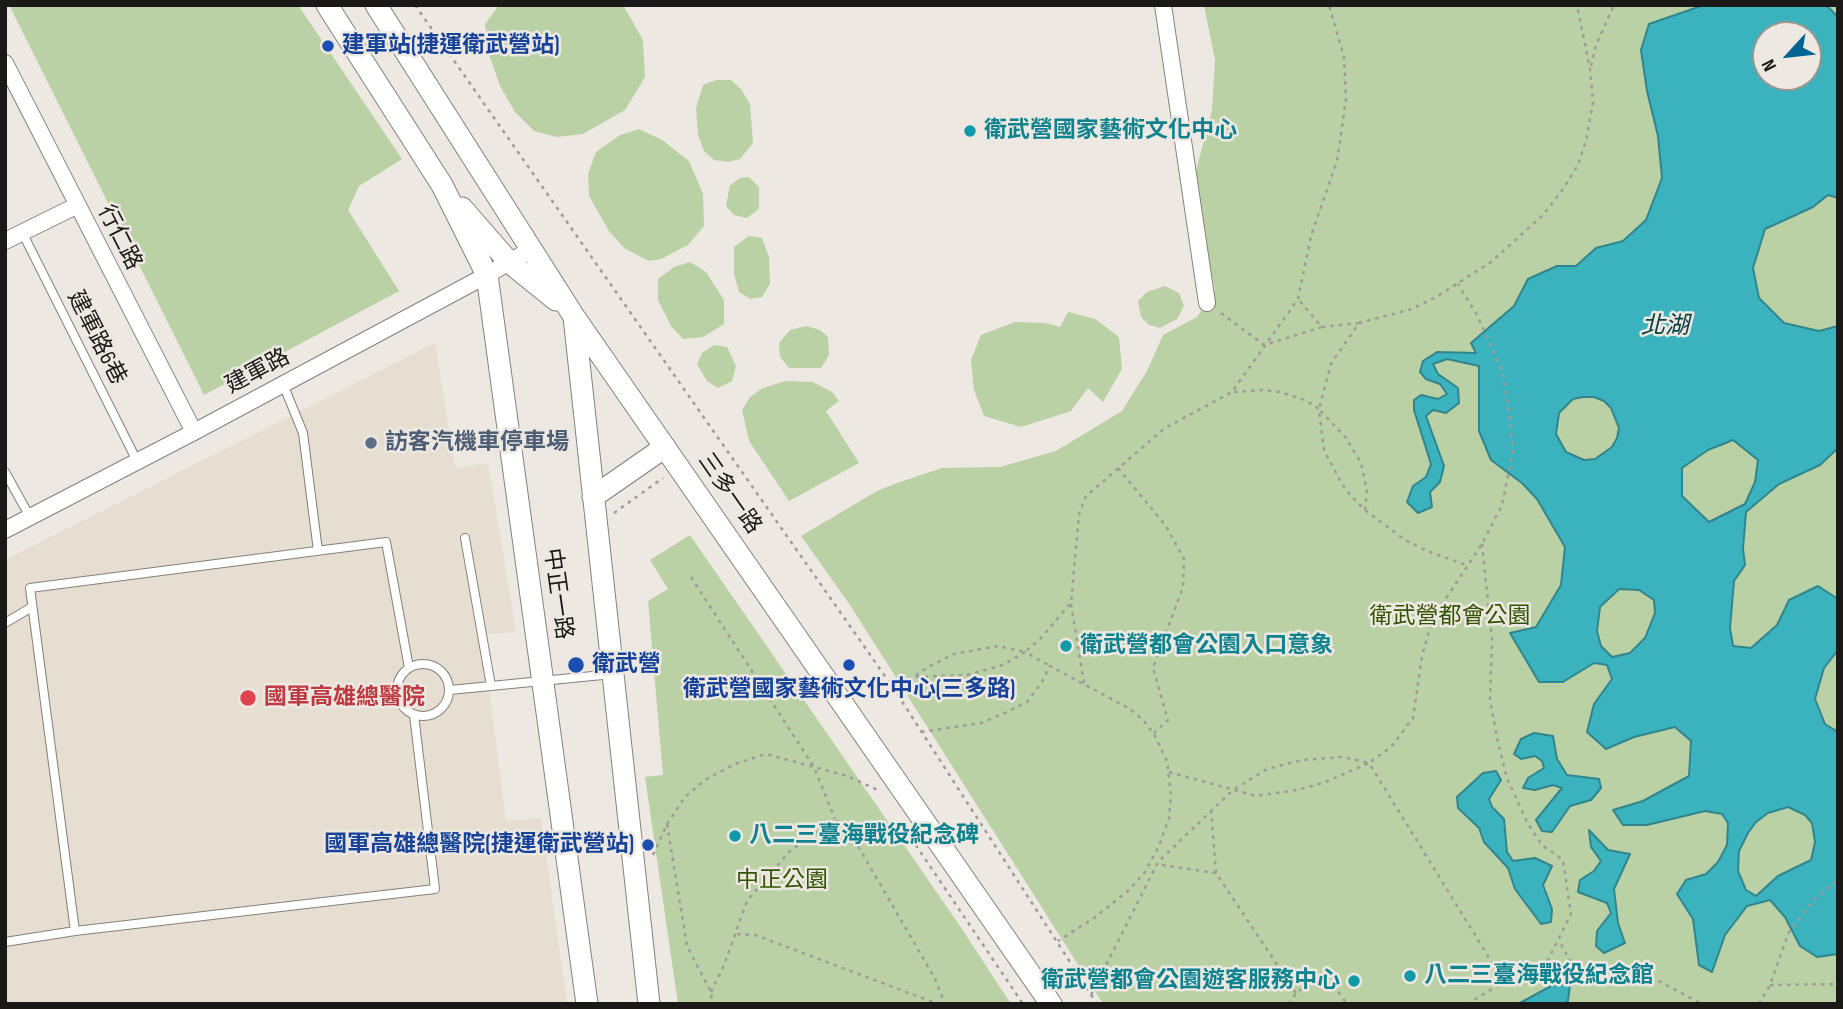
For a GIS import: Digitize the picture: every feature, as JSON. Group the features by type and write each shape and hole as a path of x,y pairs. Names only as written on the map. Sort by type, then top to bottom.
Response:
{"street":[{"path":"327,5 442,185 487,275"},
{"name":"三多一路","path":"376,5 573,315 1051,1004"},
{"path":"1163,5 1206,303"},
{"name":"行仁路","path":"5,63 194,432"},
{"path":"442,185 509,262 573,315"},
{"path":"5,241 76,206"},
{"name":"建軍路","path":"5,530 194,432 530,250"},
{"name":"中正一路","path":"487,275 587,1004"},
{"name":"中正一路","path":"573,315 649,1004"},
{"path":"593,497 665,447"}],"lane":[{"name":"建軍路6巷","path":"22,232 137,460"},
{"path":"283,384 303,433 318,551"},
{"path":"5,472 30,517"},
{"path":"466,538 491,686"},
{"path":"75,931 30,588 386,542 408,668"},
{"path":"5,624 32,607"},
{"path":"424,664 439,669 449,682 450,690 449,699 438,712 431,716 414,715 407,711 398,697 398,681 408,668 424,664"},
{"path":"450,690 613,674"},
{"path":"5,942 75,931 435,889 414,715"}],"path":[{"path":"415,5 894,689 1097,1004"},
{"path":"1232,392 1298,299 1311,236 1337,161 1346,99 1344,57 1329,5"},
{"path":"1265,345 1322,327 1359,323 1412,309 1492,262 1544,214 1578,165 1591,123 1593,102 1590,69 1577,5"},
{"path":"1590,69 1595,45 1614,5"},
{"path":"1169,772 1256,796 1297,790 1323,783 1369,763 1391,747 1413,718 1422,656 1433,618 1469,566 1502,505 1513,451 1502,370 1477,315 1458,284"},
{"path":"1298,299 1322,327"},
{"path":"1206,303 1265,345"},
{"path":"1359,323 1331,364 1318,409 1328,459 1342,484 1365,510 1405,540 1469,566"},
{"path":"1084,683 1070,603 1082,504 1092,489 1165,428 1232,392 1263,390 1306,400 1336,425 1355,449 1365,476 1365,510"},
{"path":"1118,468 1166,526 1184,559 1183,587 1153,668 1168,720 1154,734"},
{"path":"608,516 666,476"},
{"path":"1482,544 1492,640 1490,699 1497,743 1507,778 1527,822 1542,845 1563,860 1571,914 1542,972"},
{"path":"691,578 814,767 835,819 858,846 934,977 945,1004"},
{"path":"916,677 967,675 1003,665 1025,652 1052,627 1070,603"},
{"path":"894,689 942,659 998,646 1025,652 1084,683 1130,709 1154,734 1169,772 1171,794 1169,818 1159,846 1145,872 1128,891 1058,941"},
{"path":"921,732 981,723 1027,702 1050,666"},
{"path":"650,861 667,824 685,797 705,780 735,764 766,754 847,776 878,790"},
{"path":"1091,995 1158,862 1211,810 1233,790 1266,769 1302,760 1343,757 1369,763 1504,982"},
{"path":"1211,810 1216,873 1296,993"},
{"path":"711,992 747,901 776,866 810,835 835,819"},
{"path":"667,824 687,946 711,992 712,1004"},
{"path":"1162,865 1216,873"},
{"path":"1759,1004 1770,985 1789,932 1815,899 1838,880"},
{"path":"736,934 755,935 939,1004"},
{"path":"1559,941 1576,971"},
{"path":"1467,1004 1504,982 1542,972 1576,971 1640,971 1702,1004"},
{"path":"1289,1004 1296,993 1306,986 1316,984 1337,990 1347,1004"},
{"path":"1770,985 1838,985"}],"shaded area":[{"name":"國軍高雄總醫院","path":"435,343 455,468 488,463 516,632 482,635 506,821 541,818 567,1004 5,1004 5,560"}],"green space":[{"path":"9,5 298,5 402,159 359,186 348,210 399,291 204,395"},
{"path":"499,5 623,5 643,40 645,77 625,110 583,134 557,137 534,131 515,112 500,86 489,54 485,24"},
{"name":"衛武營都會公園","path":"1204,5 1838,5 1838,1004 1103,1004 850,605 801,536 877,491 897,483 942,468 1000,467 1056,451 1122,411 1147,371 1163,335 1197,317 1215,290 1196,205 1196,171 1212,110 1215,60"},
{"path":"716,80 731,80 741,89 750,104 753,143 740,159 728,162 714,160 704,151 698,135 696,108 703,85"},
{"path":"639,129 662,140 689,161 703,194 704,226 688,245 661,259 649,261 624,248 609,231 589,196 588,174 596,152 620,135"},
{"path":"749,177 759,187 759,209 747,218 734,215 726,206 730,185 740,178"},
{"path":"749,236 762,238 769,257 770,284 762,297 750,299 739,292 734,274 734,247"},
{"path":"690,262 706,272 724,300 724,324 703,337 683,339 671,326 658,300 658,279 674,267"},
{"path":"1165,286 1179,293 1184,306 1177,319 1160,328 1149,325 1141,317 1138,301 1147,292"},
{"path":"1068,312 1095,319 1119,337 1122,369 1103,402 1088,388 1071,411 1021,427 984,416 974,390 971,360 981,335 1015,322 1046,323 1060,327"},
{"path":"806,326 820,330 828,337 829,355 821,368 789,368 780,357 779,343 790,330"},
{"path":"714,345 727,347 736,366 732,381 718,388 707,381 697,364 702,353"},
{"path":"785,381 813,382 832,392 839,401 826,411 859,463 789,501 749,441 742,410 750,397 763,388"},
{"name":"中正公園","path":"690,535 1011,1004 678,1004 645,777 663,775 648,601 668,589 650,560"}],"water":[{"name":"北湖","path":"1704,5 1826,5 1838,17 1838,198 1828,195 1813,207 1765,229 1753,268 1759,298 1784,323 1819,331 1838,326 1838,448 1820,465 1779,484 1746,512 1743,549 1745,565 1734,581 1730,628 1733,646 1751,648 1777,625 1789,600 1818,586 1838,599 1838,650 1824,668 1815,699 1825,724 1838,732 1838,954 1817,957 1800,946 1785,917 1770,900 1747,906 1725,935 1712,972 1699,965 1693,919 1677,894 1686,880 1706,874 1718,862 1727,845 1728,823 1722,814 1705,811 1647,825 1623,825 1613,810 1643,801 1689,776 1691,741 1675,727 1634,737 1606,749 1587,732 1594,704 1612,679 1607,665 1594,663 1563,682 1539,682 1510,633 1536,627 1561,585 1565,547 1537,499 1522,483 1491,460 1479,431 1479,366 1447,359 1433,364 1438,374 1458,388 1459,403 1446,413 1433,410 1426,416 1444,466 1440,482 1430,492 1432,507 1418,513 1407,502 1413,486 1426,477 1431,464 1414,410 1414,400 1421,395 1438,399 1447,394 1440,384 1426,379 1420,372 1423,361 1437,352 1476,353 1471,343 1514,306 1528,279 1557,266 1576,266 1596,248 1623,241 1646,220 1662,178 1658,136 1641,50 1649,24","holes":["1583,397 1604,401 1611,408 1619,428 1612,447 1595,459 1584,460 1566,452 1556,434 1559,413 1573,399","1733,440 1758,460 1755,482 1745,504 1709,522 1682,496 1682,468 1708,450","1619,589 1639,590 1654,600 1655,613 1645,638 1630,653 1612,657 1601,646 1597,631 1600,607","1788,807 1805,815 1812,823 1815,842 1811,860 1778,876 1756,896 1746,890 1738,871 1739,851 1756,822 1768,813"]},
{"path":"1534,733 1553,736 1557,759 1567,775 1599,779 1601,788 1591,800 1570,806 1552,832 1542,831 1536,820 1562,788 1553,785 1535,790 1523,788 1528,778 1544,768 1542,761 1535,756 1521,759 1514,754 1521,739"},
{"path":"1496,771 1501,780 1489,799 1492,807 1504,819 1507,852 1513,861 1535,858 1552,866 1543,885 1552,909 1551,922 1541,924 1515,889 1508,868 1484,842 1479,828 1458,808 1457,797 1483,773"},
{"path":"1589,830 1608,850 1630,854 1614,889 1618,923 1625,943 1604,953 1596,946 1597,931 1611,913 1607,903 1578,892 1580,880 1594,871 1601,861 1591,847"},
{"path":"1553,985 1570,985 1568,1001 1563,1004 1518,1004"}],"place":[{"name":"建軍站(捷運衛武營站)","path":"328,46"},
{"name":"衛武營國家藝術文化中心","path":"970,131"},
{"name":"訪客汽機車停車場","path":"371,443"},
{"name":"衛武營都會公園入口意象","path":"1066,646"},
{"name":"衛武營","path":"576,665"},
{"name":"衛武營國家藝術文化中心(三多路)","path":"849,665"},
{"name":"國軍高雄總醫院","path":"248,698"},
{"name":"八二三臺海戰役紀念碑","path":"735,836"},
{"name":"國軍高雄總醫院(捷運衛武營站)","path":"648,845"},
{"name":"八二三臺海戰役紀念館","path":"1410,976"},
{"name":"衛武營都會公園遊客服務中心","path":"1354,981"}]}
